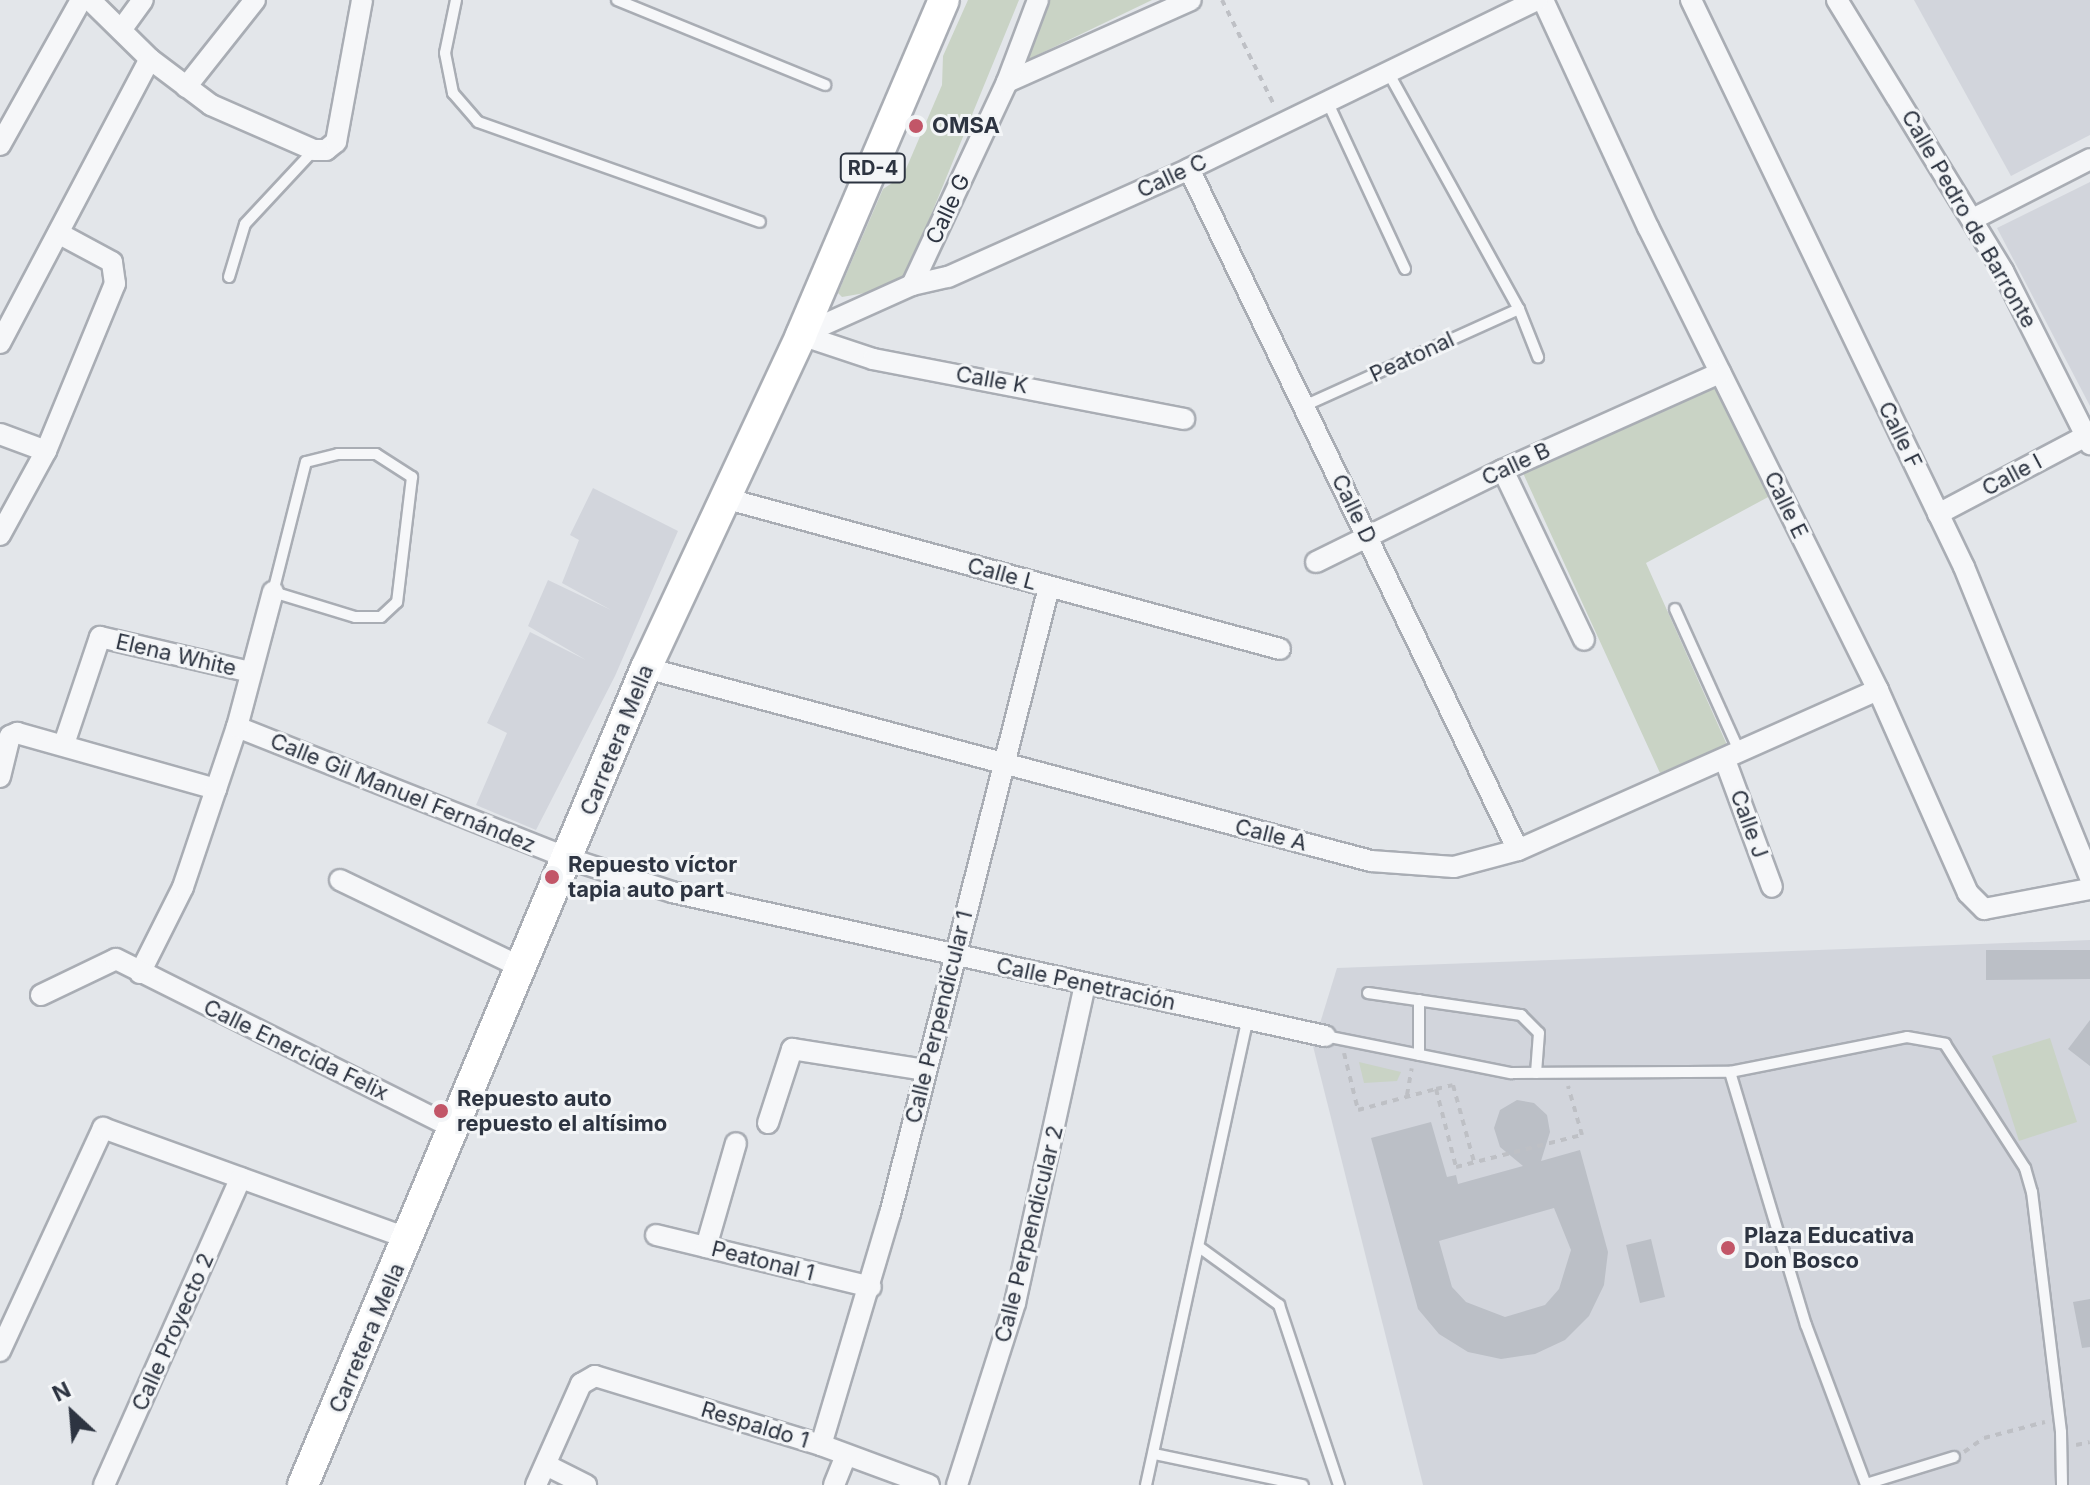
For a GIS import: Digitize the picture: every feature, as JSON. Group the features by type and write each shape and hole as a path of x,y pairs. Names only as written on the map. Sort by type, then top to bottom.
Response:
{"main road":[{"name":"Carretera Mella","path":"309,1483 452,1127 570,859 646,668 801,335 944,0"}],"street":[{"path":"0,145 81,0"},
{"path":"90,0 150,59 211,105 320,150 336,142 362,0"},
{"path":"121,30 143,0"},
{"path":"186,87 255,0"},
{"name":"Calle G","path":"912,285 1007,82 1038,0"},
{"path":"1007,82 1191,0"},
{"name":"Calle C","path":"801,335 912,285 948,277 1189,169 1537,0"},
{"name":"Calle E","path":"1543,0 1720,373 1878,690 1974,903 1984,909 2090,889"},
{"name":"Calle F","path":"1691,0 1938,514 2090,877"},
{"name":"Calle Pedro de Barronte","path":"1837,0 1973,219 2088,440"},
{"path":"0,343 150,59"},
{"path":"1973,219 2090,159"},
{"name":"Calle D","path":"1189,169 1518,850"},
{"path":"0,535 46,451 117,272 112,262 58,233"},
{"name":"Calle K","path":"801,335 873,359 1184,419"},
{"name":"Calle B","path":"1316,562 1503,470 1720,373"},
{"path":"0,434 46,451"},
{"name":"Calle I","path":"1938,514 2088,440"},
{"path":"1503,470 1584,640"},
{"name":"Calle L","path":"724,498 1280,649"},
{"name":"Calle Perpendicular 1","path":"821,1445 871,1287 953,954 1006,765 1049,587"},
{"path":"140,973 183,887 237,727 273,592"},
{"name":"Elena White","path":"64,744 100,637 251,672"},
{"name":"Calle A","path":"646,668 1371,861 1454,867 1518,850 1878,690"},
{"name":"Calle Gil Manuel Fernández","path":"237,727 570,859"},
{"path":"0,777 13,734 64,744 216,789"},
{"name":"Calle J","path":"1733,757 1772,887"},
{"name":"Calle Penetración","path":"570,859 672,892 1333,1038"},
{"path":"340,880 523,968"},
{"name":"Calle Enercida Felix","path":"41,995 111,959 452,1127"},
{"name":"Calle Perpendicular 2","path":"960,1483 1015,1303 1085,985"},
{"path":"768,1123 788,1053 797,1048 924,1070"},
{"path":"1,1348 100,1130 107,1128 409,1239"},
{"path":"706,1247 736,1143"},
{"name":"Calle Proyecto 2","path":"104,1485 241,1178"},
{"name":"Peatonal 1","path":"656,1235 871,1287"},
{"name":"Respaldo 1","path":"546,1465 581,1384 595,1376 821,1445 929,1485"},
{"path":"834,1485 846,1455"},
{"path":"536,1485 546,1465 586,1485"}],"lane":[{"path":"456,0 445,53 453,93 478,122 760,222"},
{"path":"617,0 825,85"},
{"path":"1388,72 1519,309 1538,357"},
{"path":"1328,103 1405,269"},
{"path":"229,277 245,224 320,150"},
{"name":"Peatonal","path":"1304,406 1519,309"},
{"path":"338,454 376,454 412,477 397,602 381,617 355,617 273,592 306,462 338,454"},
{"path":"1675,609 1733,757"},
{"path":"1368,993 1521,1015 1539,1033 1536,1073"},
{"path":"1416,1055 1419,1000"},
{"path":"1146,1485 1248,1019"},
{"path":"1333,1038 1416,1055 1536,1073 1730,1072 1907,1037 1945,1044 2029,1180 2059,1419 2062,1485"},
{"path":"1730,1072 1806,1325 1866,1484 1954,1457"},
{"path":"1199,1247 1279,1305 1339,1485"},
{"path":"1154,1454 1303,1485"}],"path":[{"path":"1222,0 1283,124"},
{"path":"1333,1038 1358,1110 1453,1085 1474,1162"},
{"path":"1407,1096 1416,1055"},
{"path":"1436,1089 1456,1167 1582,1135 1564,1073"},
{"path":"1954,1457 1984,1438 2059,1419"}],"shaded area":[{"path":"1914,0 2090,0 2090,135 2011,176"},
{"path":"2090,182 2090,406 1997,228"},
{"path":"593,488 678,531 615,676 536,830 476,805 507,733 487,723 530,632 586,660 528,626 548,580 611,610 562,583 579,540 570,535"},
{"name":"Plaza Educativa Don Bosco","path":"2090,940 2090,1485 1423,1485 1313,1046 1337,968"}],"green space":[{"path":"968,0 1019,0 906,276 882,290 842,297 838,293 883,189 903,176 942,85 943,56"},
{"path":"1047,0 1152,0 1023,62"},
{"path":"1713,382 1770,496 1646,563 1727,745 1660,773 1523,473"},
{"path":"2050,1038 2077,1122 2019,1141 1992,1056"},
{"path":"1359,1062 1401,1072 1397,1081 1364,1083"}],"building":[{"path":"1986,950 2090,950 2090,979 1986,980"},
{"path":"2090,1020 2090,1066 2068,1049"},
{"path":"1517,1100 1534,1103 1547,1115 1550,1132 1541,1161 1580,1150 1608,1252 1604,1285 1589,1316 1565,1340 1535,1354 1501,1359 1468,1352 1439,1334 1418,1309 1371,1138 1431,1122 1447,1177 1456,1175 1458,1184 1523,1166 1500,1147 1494,1128 1500,1110","holes":["1554,1208 1571,1250 1559,1289 1545,1305 1505,1317 1466,1302 1452,1287 1439,1241"]},
{"path":"1651,1239 1665,1297 1640,1303 1626,1245"},
{"path":"2090,1299 2090,1347 2082,1348 2073,1302"}],"place":[{"name":"OMSA","path":"916,126"},
{"name":"Repuesto víctor tapia auto part","path":"552,877"},
{"name":"Repuesto auto repuesto el altísimo","path":"441,1111"},
{"name":"Plaza Educativa Don Bosco","path":"1728,1248"}]}
